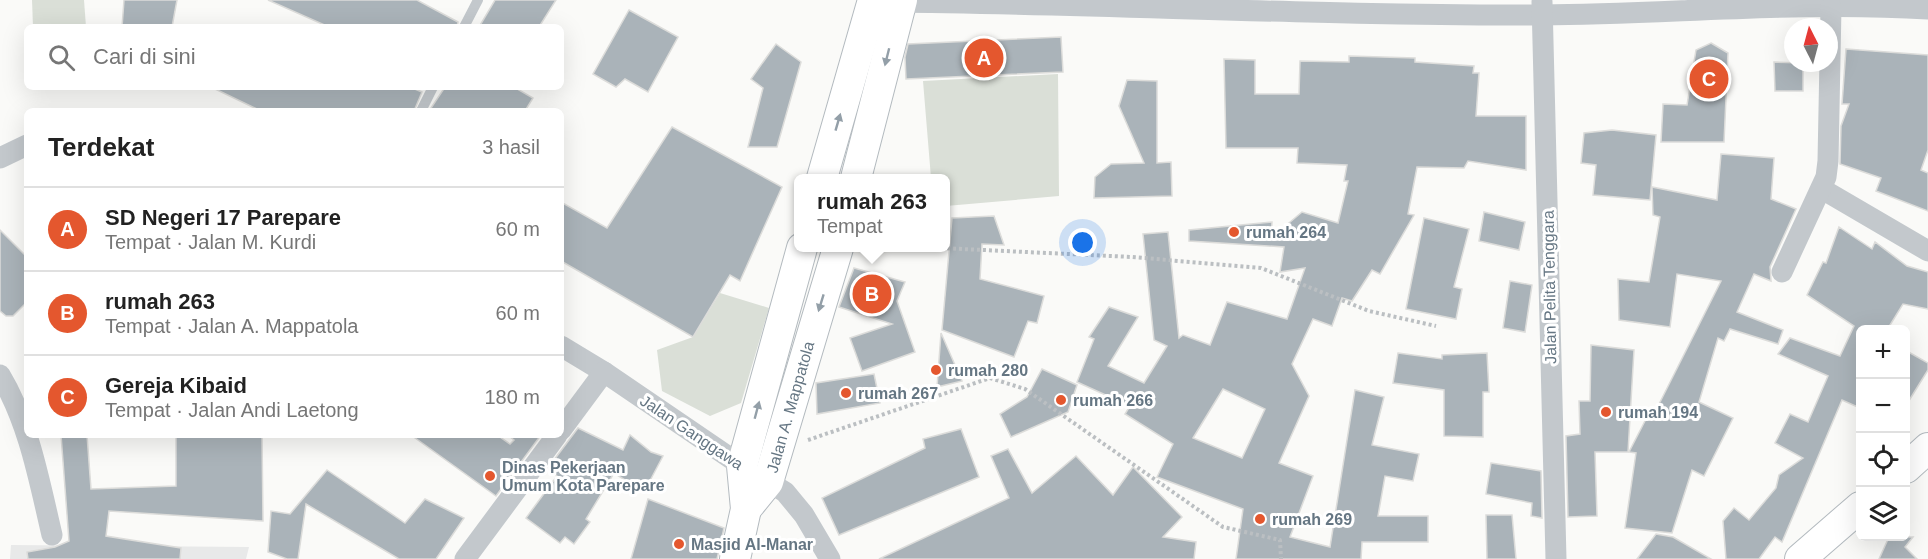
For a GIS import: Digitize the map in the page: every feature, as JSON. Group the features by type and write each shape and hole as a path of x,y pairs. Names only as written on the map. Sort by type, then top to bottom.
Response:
{"street":[{"path":"883,1 1542,7 1831,7 1903,4 1928,9"},
{"path":"823,174 883,1"},
{"path":"857,174 883,1"},
{"name":"Jalan Pelita Tenggara","path":"1542,7 1556,559"},
{"path":"1782,272 1822,189 1828,161 1831,7"},
{"path":"0,158 24,146"},
{"path":"1822,189 1928,251"},
{"name":"Jalan A. Mappatola","path":"746,509 742,466 801,252"},
{"name":"Jalan A. Mappatola","path":"746,509 768,482 837,252"},
{"name":"Jalan Ganggawa","path":"564,348 785,492 804,515 830,559"},
{"path":"564,425 604,372"},
{"path":"0,375 13,396 24,428"},
{"path":"28,438 52,535"},
{"path":"465,559 555,438"},
{"path":"1910,464 1928,448"},
{"path":"735,559 746,509"},
{"path":"1800,559 1856,510"}],"lane":[{"path":"466,24 478,0"},
{"path":"422,108 432,90"}],"path":[{"path":"950,248 1132,257 1261,268 1369,312 1436,326"},
{"path":"776,451 990,378 1025,389 1223,527 1280,540 1281,559"}],"shaded area":[{"path":"32,0 84,0 86,24 33,24"},
{"path":"1058,74 1059,196 950,206 950,174 931,174 923,81"},
{"path":"720,293 769,308 741,403 710,416 662,391 657,350 693,337"},
{"path":"11,545 249,547 246,559 10,559"}],"building":[{"path":"124,0 177,0 173,24 122,24"},
{"path":"268,0 417,0 458,22 458,24 322,24"},
{"path":"495,0 556,0 541,24 481,24"},
{"path":"629,10 678,37 648,92 625,79 616,87 593,74"},
{"path":"1061,37 1063,72 906,79 905,57 908,44"},
{"path":"1711,43 1728,53 1724,142 1661,142 1663,104 1687,105 1696,50"},
{"path":"776,44 801,62 777,147 748,147 763,88 751,79"},
{"path":"1846,49 1928,55 1928,150 1921,170 1928,173 1928,211 1876,191 1881,178 1840,164 1841,126 1849,104 1842,104"},
{"path":"1349,56 1415,58 1415,62 1474,66 1473,73 1479,73 1476,116 1526,116 1526,170 1468,161 1464,168 1417,167 1408,214 1414,215 1380,274 1372,270 1352,301 1342,298 1332,326 1313,319 1292,364 1309,396 1279,463 1313,476 1290,537 1330,547 1355,390 1384,397 1372,445 1419,454 1413,481 1385,476 1378,516 1428,516 1428,542 1362,542 1361,559 1236,559 1243,509 1157,477 1173,444 1125,414 1130,406 1077,382 1094,339 1089,337 1109,307 1138,317 1108,366 1144,383 1167,346 1154,340 1143,234 1168,232 1179,338 1183,335 1210,345 1227,302 1287,319 1305,268 1280,272 1284,247 1189,241 1189,230 1272,222 1271,238 1302,212 1338,223 1348,181 1344,181 1347,165 1297,163 1298,148 1226,148 1224,59 1255,60 1255,94 1299,94 1300,61 1349,62","holes":["1223,389 1265,409 1242,458 1193,438"]},
{"path":"1774,62 1784,62 1784,72 1803,72 1803,91 1775,91"},
{"path":"1127,80 1157,81 1157,163 1171,162 1172,196 1094,198 1095,177 1111,164 1144,163 1119,106"},
{"path":"217,90 417,90 422,92 415,108 255,108"},
{"path":"443,90 519,90 533,98 527,108 431,108"},
{"path":"672,127 782,187 740,281 730,275 693,337 564,263 564,204 607,228"},
{"path":"1612,130 1656,135 1650,200 1593,195 1596,165 1581,163 1584,133"},
{"path":"1721,154 1774,158 1771,199 1796,209 1770,267 1771,281 1754,274 1737,312 1783,330 1778,344 1730,329 1724,341 1718,338 1699,402 1733,418 1704,476 1692,470 1672,533 1625,528 1636,453 1629,452 1646,419 1651,420 1721,281 1677,274 1670,327 1619,320 1618,279 1649,282 1660,217 1653,215 1652,187 1717,200"},
{"path":"1484,212 1525,222 1519,250 1479,241"},
{"path":"994,216 1004,245 982,244 980,279 1044,296 1037,323 1028,321 1014,357 942,330 952,218"},
{"path":"1424,218 1469,229 1454,287 1462,289 1456,319 1406,309"},
{"path":"1839,227 1872,249 1875,242 1907,266 1928,272 1928,309 1903,304 1890,325 1856,325 1856,406 1842,400 1782,542 1775,537 1759,559 1726,559 1723,521 1734,508 1749,520 1776,488 1779,475 1803,458 1775,443 1790,414 1808,422 1828,376 1778,354 1790,338 1840,356 1854,326 1807,295 1823,262 1826,263"},
{"path":"0,230 24,254 24,305 13,316 6,316 0,311"},
{"path":"854,268 905,282 897,301 915,352 862,371 850,338 892,324 839,307"},
{"path":"1510,281 1532,285 1525,332 1503,328"},
{"path":"941,333 962,381 937,387"},
{"path":"1591,345 1634,350 1628,452 1595,452 1597,516 1568,517 1566,436 1580,434 1579,401 1590,401"},
{"path":"1398,353 1442,359 1442,355 1487,353 1489,392 1483,392 1483,437 1444,436 1444,390 1393,383"},
{"path":"1910,353 1928,363 1928,370 1910,399"},
{"path":"1042,369 1077,385 1068,412 1011,437 1000,414 1027,397"},
{"name":"rumah 267","path":"874,374 880,403 817,414 816,383"},
{"path":"578,428 623,450 630,435 651,452 663,456 644,492 614,473 586,519 590,522 574,544 565,537 560,543 526,518 557,476 548,468"},
{"path":"961,429 979,477 839,535 822,498 925,448 923,439"},
{"path":"61,438 87,438 91,489 176,486 176,438 262,438 263,521 109,511 106,536 181,548 180,559 28,559 27,552 55,547 69,541"},
{"name":"Dinas Pekerjaan Umum Kota Parepare","path":"415,438 501,438 510,444 514,440 512,438 539,438 496,496"},
{"path":"1008,449 1032,493 1076,456 1113,495 1133,467 1182,517 1163,537 1196,542 1194,559 879,559 1009,498 991,456"},
{"path":"1491,463 1541,471 1542,518 1531,516 1532,503 1486,494"},
{"path":"327,470 405,523 425,499 464,518 436,559 399,559 306,504 298,559 287,559 268,552 271,511 290,514"},
{"name":"Masjid Al-Manar","path":"648,499 724,528 717,559 631,559"},
{"path":"1486,515 1512,515 1516,559 1487,559"},
{"path":"1656,534 1673,537 1711,559 1637,559"},
{"path":"1887,541 1910,541 1905,547 1917,559 1879,559"}],"place":[{"name":"SD Negeri 17 Parepare","path":"984,58"},
{"name":"Gereja Kibaid","path":"1709,79"},
{"name":"rumah 264","path":"1234,232"},
{"name":"rumah 263","path":"872,294"},
{"name":"rumah 280","path":"936,370"},
{"name":"rumah 267","path":"846,393"},
{"name":"rumah 266","path":"1061,400"},
{"name":"rumah 194","path":"1606,412"},
{"name":"Dinas Pekerjaan Umum Kota Parepare","path":"490,476"},
{"name":"rumah 269","path":"1260,519"},
{"name":"Masjid Al-Manar","path":"679,544"}]}
